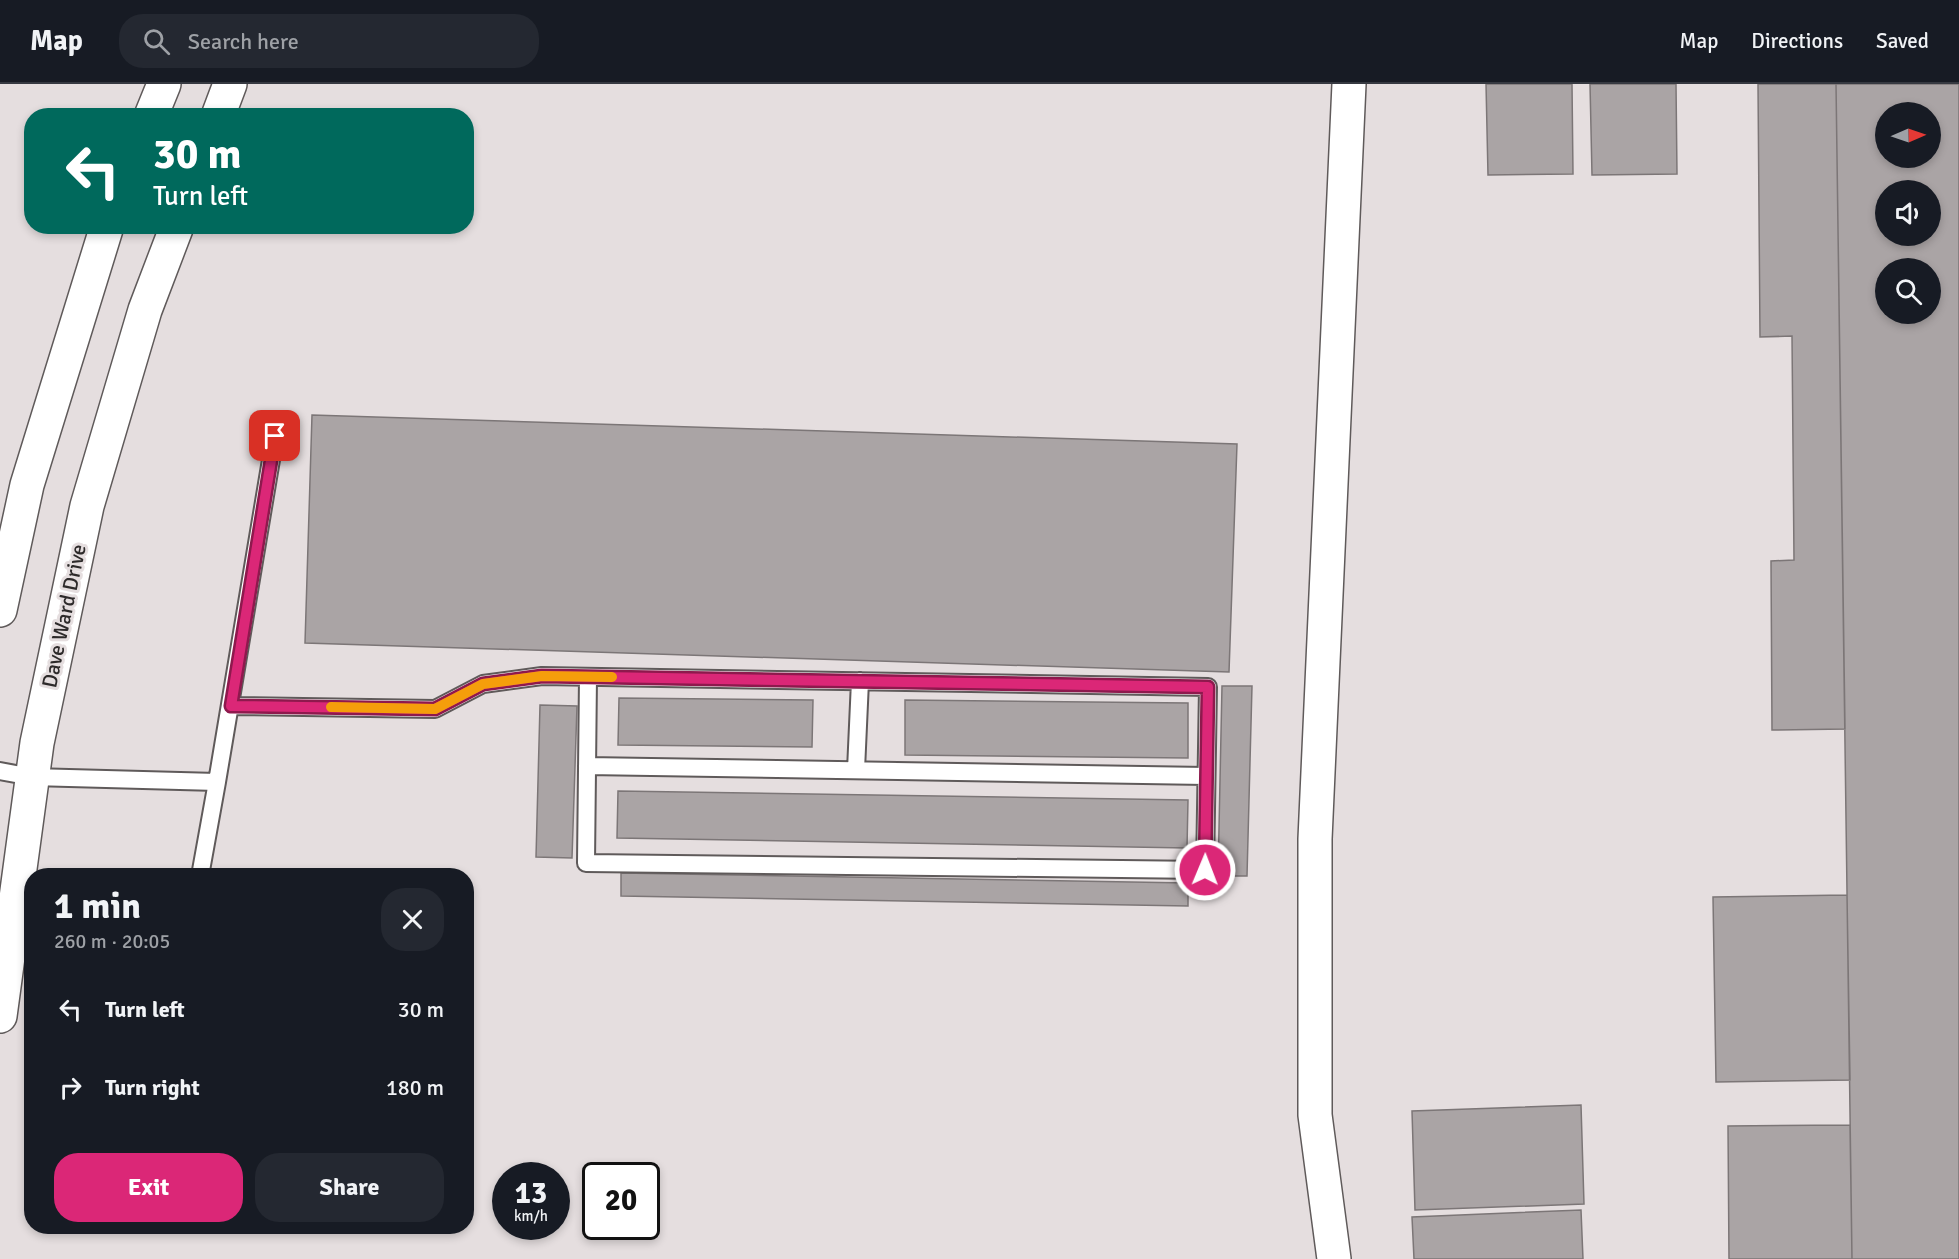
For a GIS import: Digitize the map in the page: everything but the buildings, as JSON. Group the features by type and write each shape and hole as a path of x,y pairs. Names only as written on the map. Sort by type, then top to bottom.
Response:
{"main road":[{"path":"154,108 164,84"},
{"path":"221,108 230,84"},
{"path":"1334,1259 1315,1115 1315,839 1349,84"},
{"path":"0,610 27,485 105,234"},
{"name":"Dave Ward Drive","path":"0,1016 37,743 87,506 145,310 174,234"}],"lane":[{"path":"201,868 231,706 275,436"},
{"path":"231,706 435,709 483,684 542,676 1208,687 1205,870 586,863 588,677"},
{"path":"856,770 860,681"},
{"path":"587,766 1206,776"},
{"path":"0,771 32,777 217,782"}],"slow traffic":[{"path":"331,707 435,709 483,684 542,676 612,677"}],"route":[{"path":"275,436 231,706 435,709 483,684 542,676 1208,687 1205,870"}]}
